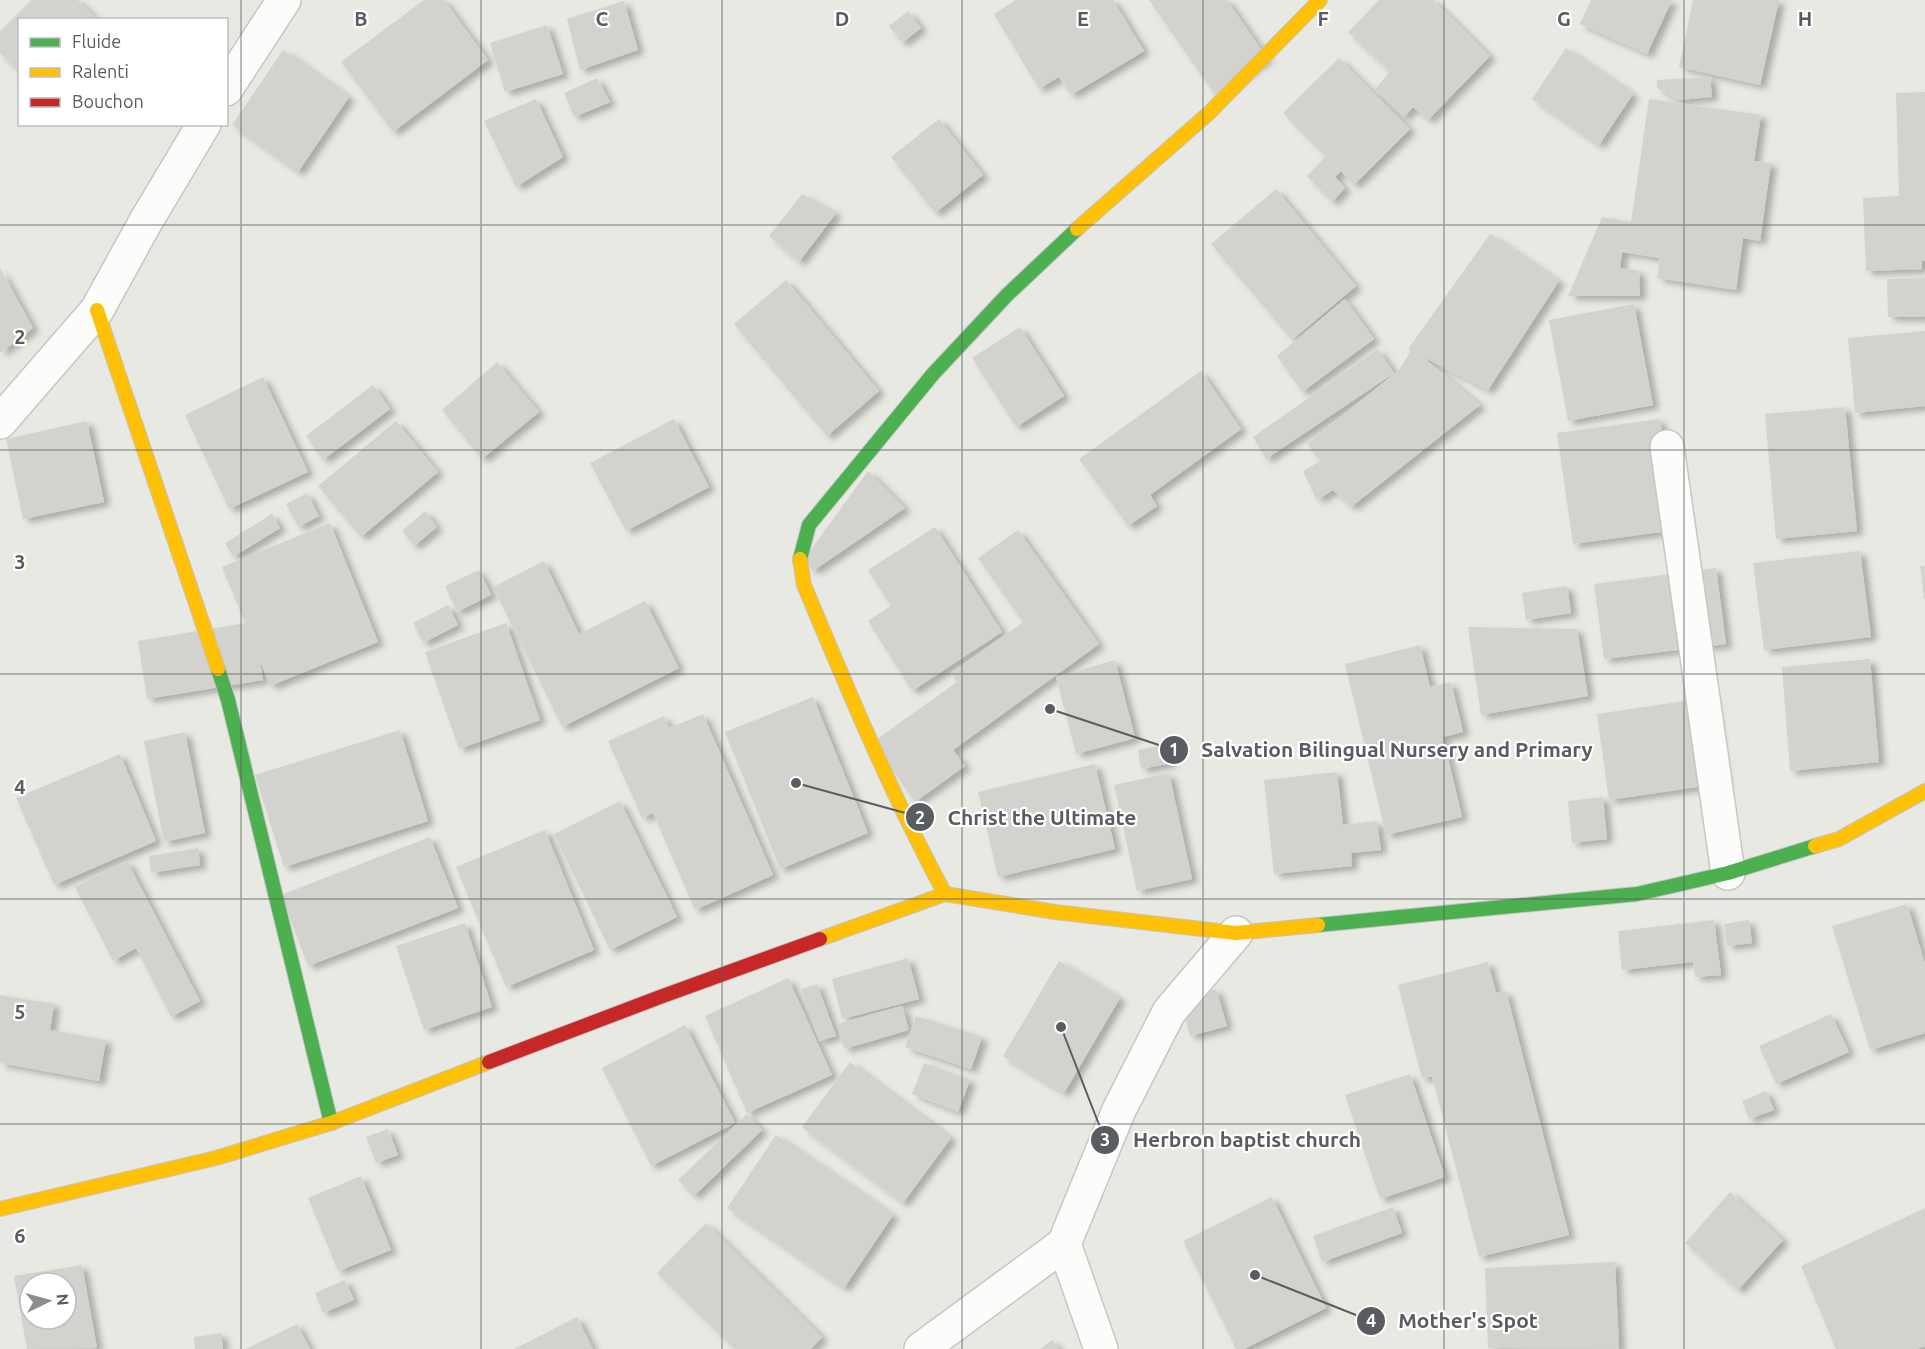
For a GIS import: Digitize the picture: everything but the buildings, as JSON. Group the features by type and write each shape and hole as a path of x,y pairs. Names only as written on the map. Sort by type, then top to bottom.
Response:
{"street":[{"path":"228,86 284,0"},
{"path":"945,894 918,844 871,745 804,585 800,555 809,525 933,374 1007,295 1109,200 1209,113 1320,0"},
{"path":"0,422 97,310 146,221 203,126"},
{"path":"97,310 228,700 331,1123"},
{"path":"1667,447 1728,873"},
{"path":"0,1209 216,1158 331,1123 660,997 945,894 1055,912 1236,933 1637,894 1728,873 1839,839 1925,791"},
{"path":"921,1349 1064,1244 1119,1110 1169,1012 1236,933"},
{"path":"1064,1244 1101,1349"}],"traffic: fast":[{"path":"800,559 809,525 933,374 1007,295 1077,229"},
{"path":"218,669 228,700 331,1123"},
{"path":"1318,925 1637,894 1728,873 1815,846"}],"traffic: slow":[{"path":"1077,229 1209,113 1320,0"},
{"path":"97,310 218,669"},
{"path":"800,559 804,585 854,703 906,818 945,894"},
{"path":"1815,846 1839,839 1925,791"},
{"path":"820,939 945,894 1055,912 1236,933 1318,925"},
{"path":"0,1209 216,1158 331,1123 489,1062"}],"traffic: jam":[{"path":"489,1062 820,939"}],"place":[{"name":"Salvation Bilingual Nursery and Primary","path":"1050,709"},
{"name":"Christ the Ultimate","path":"796,783"},
{"name":"Herbron baptist church","path":"1061,1027"},
{"name":"Mother's Spot","path":"1255,1275"}]}
